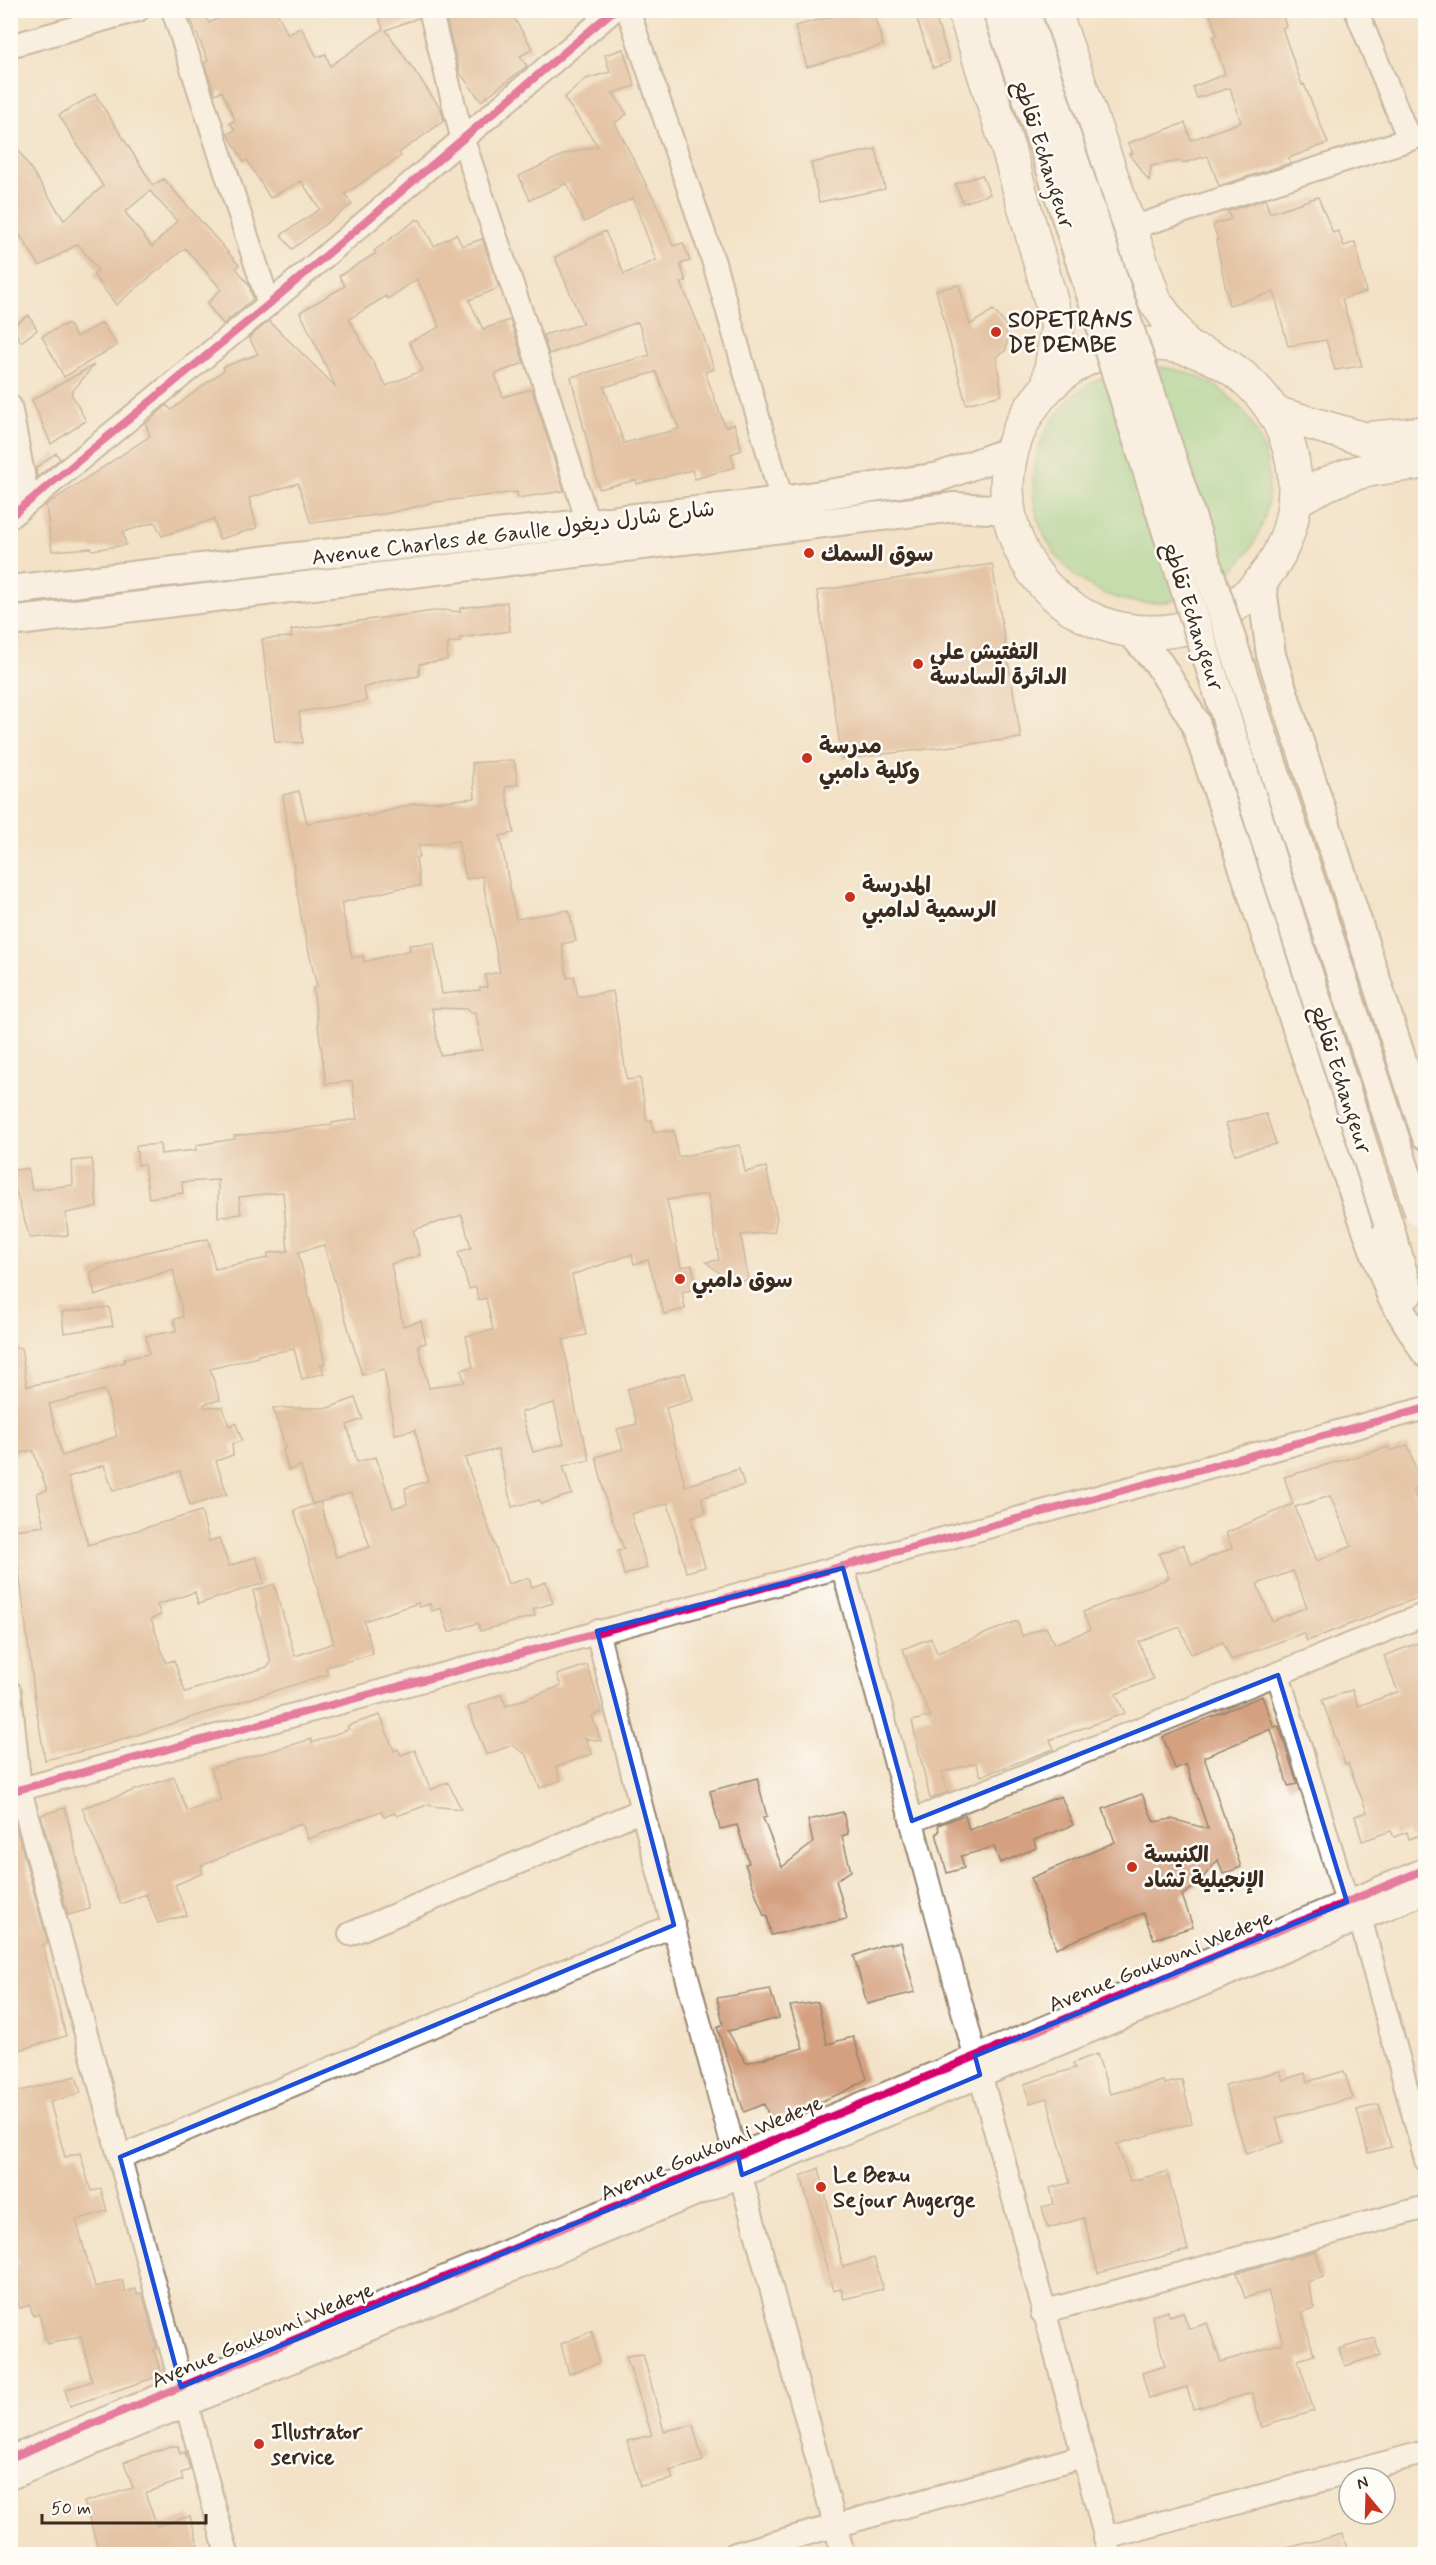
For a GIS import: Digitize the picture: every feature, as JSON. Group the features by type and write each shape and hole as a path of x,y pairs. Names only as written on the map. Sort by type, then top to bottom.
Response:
{"highway":[{"path":"964,10 1009,152 1058,326 1048,387"},
{"path":"1054,10 1128,229 1155,301 1188,349"},
{"path":"1149,344 1188,349 1215,358 1238,372 1259,391 1275,413 1292,456 1295,501 1289,529 1278,556 1262,580 1243,599 1221,614 1197,624 1163,631 1129,630 1085,616 1049,590 1022,553 1008,510 1006,480 1011,451 1020,427 1032,406 1048,387 1076,365 1108,350 1149,344"},
{"path":"1275,413 1365,439 1425,433"},
{"path":"1295,501 1326,482 1369,468 1425,462"}],"main road":[{"name":"تقاطع Echangeur","path":"997,10 1051,170 1388,1223 1425,1347"},
{"path":"1025,10 1422,1221"},
{"name":"Avenue Charles de Gaulle شارع شارل ديغول","path":"10,590 783,501 939,477 1011,451"},
{"name":"Avenue Charles de Gaulle شارع شارل ديغول","path":"10,622 955,507 1008,510"},
{"path":"717,509 722,536"},
{"path":"345,552 348,582"},
{"path":"1262,580 1271,655 1425,1135"},
{"path":"1129,630 1159,664 1195,722 1325,1112 1373,1246 1392,1297 1425,1353"}],"street":[{"path":"10,46 138,10"},
{"path":"173,10 269,304"},
{"path":"430,10 462,137 528,333 588,523"},
{"path":"10,517 269,304 462,137 614,10"},
{"path":"628,10 714,263 783,501"},
{"path":"1128,229 1417,137 1356,10"},
{"path":"10,406 28,500"},
{"path":"15,1791 597,1631 843,1568 1425,1408"},
{"path":"843,1568 1042,2312 1108,2546 1425,2452"},
{"path":"912,1821 1425,1614"},
{"path":"597,1631 642,1810 740,2165 843,2554"},
{"path":"1278,1675 1354,1910 1425,2160"},
{"path":"10,1692 15,1791 120,2157 227,2554"},
{"path":"350,1934 642,1810"},
{"name":"Avenue Goukouni Wedeye","path":"10,2478 184,2396 1354,1910 1425,1869"},
{"name":"Avenue Goukouni Wedeye","path":"1354,1910 1425,1892"},
{"path":"120,2157 674,1924"},
{"path":"1042,2312 1425,2207"},
{"name":"Avenue Goukouni Wedeye","path":"10,2458 184,2396"},
{"path":"735,2554 1083,2456"}],"highlighted area":[{"path":"843,1568 912,1821 1278,1675 1347,1902 975,2056 980,2075 742,2175 738,2156 181,2387 120,2157 674,1925 597,1631"}],"green space":[{"path":"1151,367 1174,369 1207,381 1226,394 1242,410 1255,429 1264,451 1269,485 1267,508 1255,541 1242,560 1226,576 1207,589 1185,598 1151,603 1128,601 1095,589 1076,576 1060,560 1047,541 1038,519 1033,485 1035,462 1047,429 1060,410 1076,394 1095,381 1117,372"}],"building":[{"path":"187,10 202,10 209,23 235,10 276,10 288,35 301,27 317,57 326,54 330,66 383,29 376,10 417,10 418,18 386,30 441,109 444,121 399,153 401,156 345,194 352,204 292,249 281,235 320,209 301,181 270,198 247,160 244,162 228,134 235,130 230,123 235,120 222,91 215,94 204,63 208,61"},
{"path":"444,10 509,10 533,49 520,56 527,66 481,101 460,73"},
{"path":"845,10 873,10 883,45 807,67 795,26 846,13"},
{"path":"914,10 933,10 950,62 933,68"},
{"path":"1209,10 1281,10 1286,26 1282,28 1302,85 1304,84 1328,143 1289,158 1290,163 1219,186 1208,156 1182,163 1181,161 1151,166 1149,181 1129,154 1133,153 1128,143 1185,123 1191,140 1241,122 1230,88 1197,98 1193,87 1225,74 1213,37 1217,35"},
{"path":"623,49 635,86 613,93 627,114 615,123 660,212 673,246 683,243 690,261 680,264 686,281 681,283 714,369 705,372 725,427 734,424 742,450 731,454 735,467 695,479 692,470 637,484 636,480 599,489 571,377 650,355 638,322 549,354 543,335 583,324 555,257 605,231 624,274 656,260 633,198 584,222 567,183 530,200 519,176 565,154 598,146 564,98 586,79 610,72 605,55","holes":["656,372 679,429 624,443 604,387"]},
{"path":"95,94 153,185 164,179 239,265 236,268 249,285 253,299 223,324 207,304 221,289 185,248 116,305 93,274 98,270 78,244 40,266 10,220 10,137 64,220 103,186 59,115","holes":["150,191 177,221 152,247 125,212"]},
{"path":"876,149 885,189 819,202 811,163"},
{"path":"982,175 990,194 963,203 955,184"},
{"path":"1318,197 1333,233 1338,231 1344,246 1355,242 1366,292 1342,299 1362,366 1335,370 1326,340 1288,346 1274,292 1229,305 1216,240 1218,240 1213,225 1231,219 1228,211 1265,199 1270,213"},
{"path":"416,220 420,220 434,246 456,234 462,246 482,239 499,288 469,300 483,329 510,320 524,363 495,374 503,397 532,389 564,491 518,498 517,492 435,502 385,514 311,523 298,483 249,498 257,528 219,539 214,519 162,536 155,522 123,532 126,545 92,550 91,548 52,551 46,505 150,436 146,424 167,405 171,410 224,370 223,367 258,354 249,338 269,321 336,387 300,312 345,286 339,276 376,253 374,251","holes":["417,279 440,327 409,342 423,370 386,386 349,319 386,296 388,299"]},
{"path":"959,285 970,325 993,310 1005,324 1007,341 1006,350 996,357 1002,395 966,404 936,290"},
{"path":"29,315 37,330 21,342 12,326"},
{"path":"68,323 76,337 102,323 117,345 64,377 42,336"},
{"path":"94,365 71,393 86,421 51,444 32,400"},
{"path":"56,453 60,459 37,477 36,468"},
{"name":"التفتيش على الدائرة السادسة","path":"992,564 1021,738 842,759 817,591"},
{"path":"507,602 510,631 460,638 460,642 448,643 447,660 419,664 419,676 386,681 363,688 367,701 299,712 303,743 275,742 262,639 292,637 291,630 442,610 460,612 460,608"},
{"path":"514,760 518,784 505,787 514,833 500,836 516,919 569,910 576,941 562,944 567,978 574,976 578,997 613,991 627,1080 640,1078 647,1121 652,1120 653,1132 674,1131 678,1157 740,1145 745,1172 766,1167 777,1218 774,1232 741,1235 748,1279 734,1285 706,1262 719,1260 708,1194 667,1200 681,1267 692,1265 697,1289 682,1292 685,1309 664,1314 648,1260 634,1264 632,1254 572,1275 586,1335 563,1340 576,1411 590,1460 563,1466 572,1494 541,1504 540,1500 512,1507 498,1449 465,1458 508,1584 529,1578 532,1587 546,1582 553,1603 533,1609 535,1616 480,1631 478,1623 449,1632 441,1608 432,1611 430,1604 419,1607 418,1603 364,1621 373,1654 326,1667 328,1674 96,1748 45,1760 36,1707 14,1530 44,1526 37,1493 47,1490 33,1450 10,1455 10,1348 21,1348 27,1386 78,1376 125,1362 124,1359 149,1354 146,1336 176,1331 174,1319 183,1317 173,1269 95,1296 90,1272 142,1253 208,1239 215,1269 268,1258 268,1253 288,1251 283,1192 239,1197 241,1214 218,1217 218,1180 182,1182 183,1193 149,1198 144,1164 138,1165 136,1146 160,1144 161,1154 196,1150 196,1145 235,1139 234,1136 332,1125 332,1123 357,1119 352,1081 326,1084 313,988 317,987 301,917 283,795 299,791 307,823 366,814 367,817 413,804 475,798 472,763","holes":["458,841 466,879 482,876 500,972 485,975 487,987 480,987 480,990 442,994 434,943 409,945 410,950 364,962 363,956 352,958 341,903 400,888 420,886 416,858 419,857 419,846","432,1008 469,1009 470,1013 476,1012 482,1050 440,1055","462,1215 471,1248 458,1252 469,1289 476,1287 478,1300 486,1298 493,1330 466,1336 473,1367 461,1370 465,1382 429,1388 418,1345 426,1343 421,1321 403,1326 391,1264 420,1255 413,1230","324,1245 362,1375 384,1369 395,1434 415,1430 428,1481 405,1488 407,1504 393,1508 376,1457 357,1462 347,1425 363,1419 355,1398 328,1408 273,1408 286,1448 283,1449 288,1470 301,1466 312,1504 351,1493 370,1547 336,1557 320,1502 294,1510 334,1643 295,1656 274,1584 253,1591 271,1663 267,1667 185,1692 174,1660 166,1663 151,1619 161,1615 157,1605 195,1592 198,1604 264,1583 256,1557 229,1566 219,1538 209,1541 201,1511 88,1545 68,1477 104,1465 113,1491 180,1471 190,1506 227,1494 216,1461 233,1455 232,1444 242,1441 236,1423 229,1426 223,1407 204,1407 204,1404 220,1400 210,1369 258,1357 258,1355 294,1349 302,1379 324,1373 321,1365 325,1363 298,1252","105,1390 117,1436 62,1456 49,1404","554,1403 564,1444 533,1452 521,1412"]},
{"path":"1266,1114 1276,1144 1235,1154 1226,1123"},
{"path":"92,1159 97,1207 66,1213 68,1235 30,1238 16,1192 10,1194 10,1171 28,1168 32,1190 73,1185 72,1161"},
{"path":"109,1307 113,1326 64,1333 62,1312"},
{"path":"685,1373 693,1400 666,1408 685,1486 739,1469 744,1485 701,1498 706,1513 691,1517 705,1567 686,1572 668,1503 631,1514 647,1568 624,1575 618,1551 624,1549 608,1508 596,1457 623,1449 617,1429 637,1424 627,1389"},
{"path":"1408,1445 1422,1487 1413,1489 1425,1527 1425,1595 1307,1641 1303,1633 1231,1660 1223,1642 1191,1654 1180,1627 1139,1642 1153,1679 1116,1694 1125,1713 1050,1740 1054,1749 981,1776 976,1763 942,1772 948,1792 930,1799 912,1721 931,1716 913,1679 903,1649 931,1638 937,1653 1017,1621 1022,1636 1046,1627 1054,1644 1090,1630 1083,1612 1169,1578 1159,1554 1183,1544 1192,1565 1232,1548 1226,1533 1293,1504 1284,1477 1389,1447 1390,1451","holes":["1330,1496 1352,1546 1317,1561 1295,1507","1293,1571 1307,1607 1272,1621 1257,1584"]},
{"path":"1425,1640 1425,1833 1409,1839 1407,1832 1394,1837 1391,1831 1362,1841 1355,1816 1367,1812 1348,1763 1345,1764 1322,1700 1352,1690 1358,1706 1398,1692 1384,1656"},
{"path":"587,1665 602,1712 592,1716 601,1741 585,1738 592,1754 556,1767 561,1780 540,1788 527,1755 512,1745 486,1755 468,1707 501,1694 506,1706 561,1686 557,1675"},
{"name":"الكنيسة الإنجيلية تشاد","path":"1262,1696 1274,1727 1279,1726 1297,1784 1288,1786 1271,1729 1204,1757 1241,1867 1223,1874 1218,1860 1196,1886 1182,1895 1193,1927 1154,1939 1143,1913 1056,1948 1031,1878 1115,1842 1103,1809 1142,1794 1154,1822 1172,1819 1208,1829 1186,1764 1175,1769 1163,1737"},
{"path":"380,1715 394,1751 398,1749 401,1755 415,1750 431,1790 448,1782 461,1809 431,1806 430,1804 397,1816 394,1813 384,1817 381,1811 308,1839 302,1823 201,1866 203,1873 175,1885 187,1915 158,1923 146,1894 121,1904 82,1808 174,1777 187,1811 221,1800 211,1768 312,1739 312,1743 349,1729 347,1726"},
{"path":"757,1778 767,1817 763,1818 782,1867 813,1843 808,1820 843,1812 848,1834 842,1836 851,1871 836,1880 847,1919 771,1935 767,1915 764,1916 745,1864 749,1863 737,1825 720,1829 710,1791"},
{"path":"1061,1796 1073,1825 1034,1840 1036,1848 1000,1863 994,1847 961,1856 964,1868 947,1873 936,1833 939,1832 938,1825 965,1815 969,1830"},
{"path":"65,1808 90,1909 68,1915 41,1815"},
{"path":"15,1823 48,1943 43,1945 66,2036 10,2053 10,1825"},
{"path":"901,1942 915,1992 867,2004 854,1956 882,1945"},
{"path":"770,1989 779,2018 728,2031 746,2063 803,2048 790,2006 818,2002 827,2044 853,2037 867,2079 844,2092 771,2121 764,2104 744,2112 717,2027 723,2024 717,1998"},
{"path":"1097,2054 1110,2094 1163,2081 1164,2084 1182,2080 1192,2123 1117,2144 1130,2181 1167,2172 1188,2250 1098,2273 1084,2218 1048,2228 1042,2207 1054,2204 1050,2188 1070,2183 1047,2098 1030,2103 1024,2084 1075,2068 1073,2063"},
{"path":"1280,2071 1283,2080 1305,2073 1307,2082 1344,2071 1353,2098 1276,2118 1283,2142 1246,2154 1225,2085"},
{"path":"76,2076 81,2093 50,2102 65,2157 80,2153 91,2191 101,2189 107,2211 76,2220 95,2287 122,2280 125,2292 136,2289 137,2294 142,2293 157,2348 153,2349 162,2375 70,2406 65,2390 92,2381 81,2336 47,2344 39,2314 33,2316 30,2305 20,2308 10,2282 10,2266 19,2264 10,2239 10,2094"},
{"path":"1379,2104 1391,2147 1368,2153 1357,2110"},
{"path":"819,2168 843,2267 874,2258 883,2289 844,2299 841,2289 833,2291 801,2176"},
{"path":"1316,2251 1323,2277 1307,2282 1315,2308 1302,2312 1314,2355 1298,2360 1314,2411 1262,2427 1252,2393 1193,2409 1187,2387 1149,2398 1142,2373 1165,2366 1152,2316 1168,2311 1169,2316 1183,2312 1189,2329 1207,2323 1221,2362 1283,2343 1268,2291 1245,2298 1237,2273"},
{"path":"592,2331 599,2363 569,2374 561,2344"},
{"path":"1375,2338 1380,2355 1345,2366 1339,2349"},
{"path":"643,2354 664,2431 693,2425 703,2461 670,2471 673,2479 640,2486 627,2441 652,2435 626,2356"},
{"path":"171,2446 178,2446 180,2454 185,2452 190,2470 181,2473 183,2480 145,2493 157,2526 190,2516 201,2554 100,2554 84,2502 133,2488 124,2462"},
{"path":"1343,2534 1348,2554 1288,2554 1287,2548"}],"cycle path":[{"path":"10,517 269,304 614,10"},
{"path":"10,1792 1426,1408"},
{"path":"10,2458 1426,1869"}],"place":[{"name":"SOPETRANS DE DEMBE","path":"996,332"},
{"name":"سوق السمك","path":"809,553"},
{"name":"التفتيش على الدائرة السادسة","path":"918,664"},
{"name":"مدرسة وكلية دامبي","path":"807,758"},
{"name":"المدرسة الرسمية لدامبي","path":"850,897"},
{"name":"سوق دامبي","path":"680,1279"},
{"name":"الكنيسة الإنجيلية تشاد","path":"1132,1867"},
{"name":"Le Beau Sejour Augerge","path":"821,2187"},
{"name":"Illustrator service","path":"259,2444"}]}
